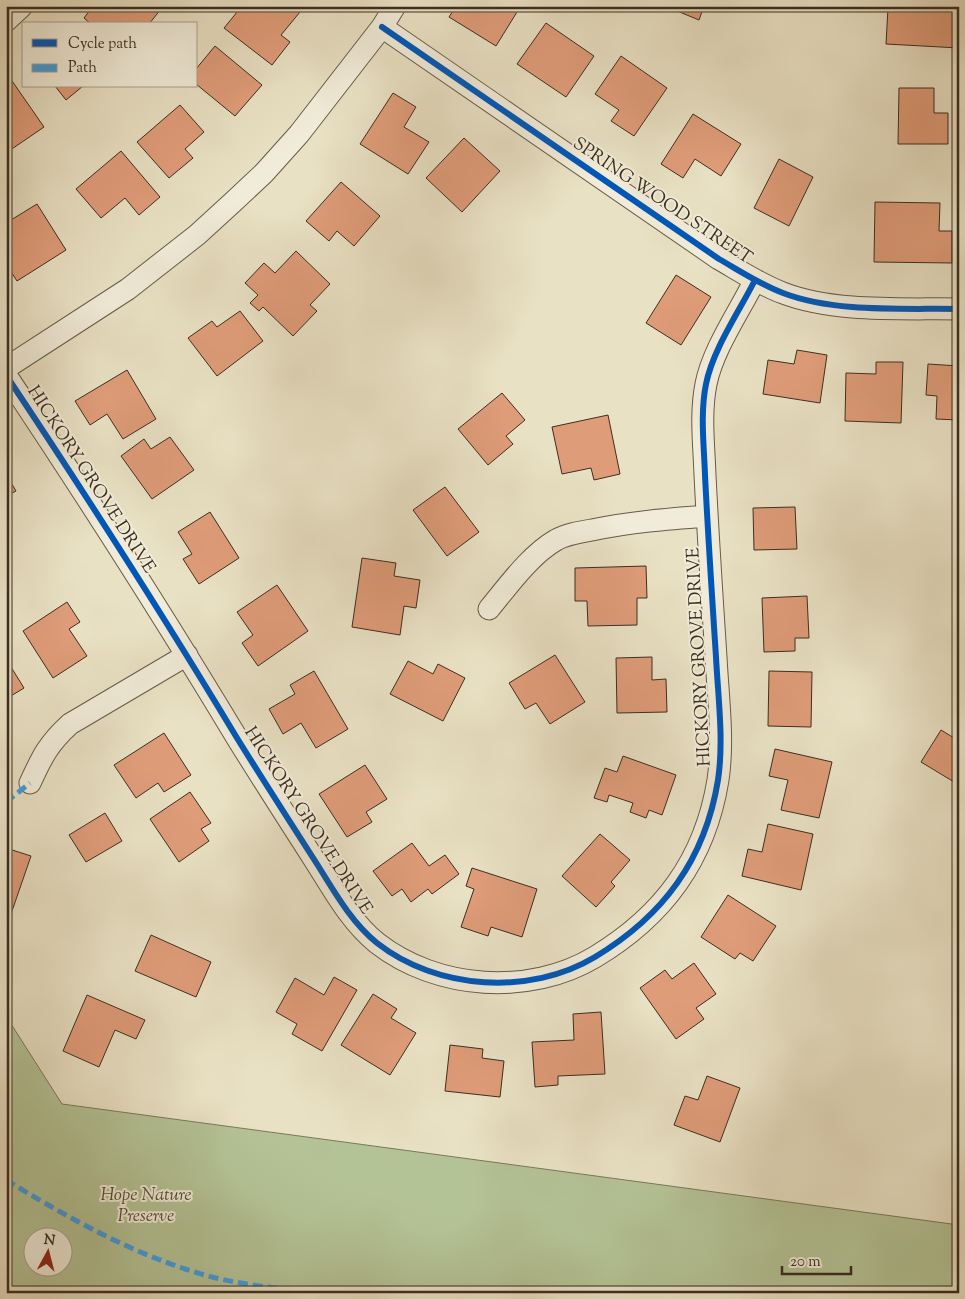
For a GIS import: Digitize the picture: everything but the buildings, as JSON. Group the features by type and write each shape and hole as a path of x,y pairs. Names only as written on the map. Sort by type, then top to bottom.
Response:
{"street":[{"path":"6,21 22,6"},
{"path":"6,368 128,289 197,235 225,210 264,173 300,134 382,27 395,6"},
{"name":"SPRING WOOD STREET","path":"382,27 719,259 755,280 783,293 815,303 855,307 959,308"},
{"name":"HICKORY GROVE DRIVE","path":"6,375 92,505 275,799 347,910 363,930 377,943 412,964 452,978 494,983 533,980 574,968 594,958 629,935 662,904 688,870 706,831 719,775 720,720 702,412 705,387 712,363 755,280"},
{"path":"489,609 521,571 541,551 556,540 571,534 625,523 707,516"},
{"path":"30,783 44,753 56,737 70,724 187,655"}],"green space":[{"name":"Hope Nature Preserve","path":"6,1016 62,1104 959,1225 959,1293 6,1293"}],"marked path":[{"path":"6,802 30,783"},
{"path":"6,1180 56,1210 108,1237 188,1270 244,1284 330,1293"}],"cycle path":[{"path":"382,27 719,259 767,286 803,299 847,307 959,309"},
{"path":"6,375 124,555 247,754 337,895 359,926 377,943 401,959 427,970 455,978 484,982 513,982 542,978 569,970 595,957 619,941 641,923 677,883 703,836 712,809 718,780 721,750 703,441 704,395 714,357 755,280"}]}
